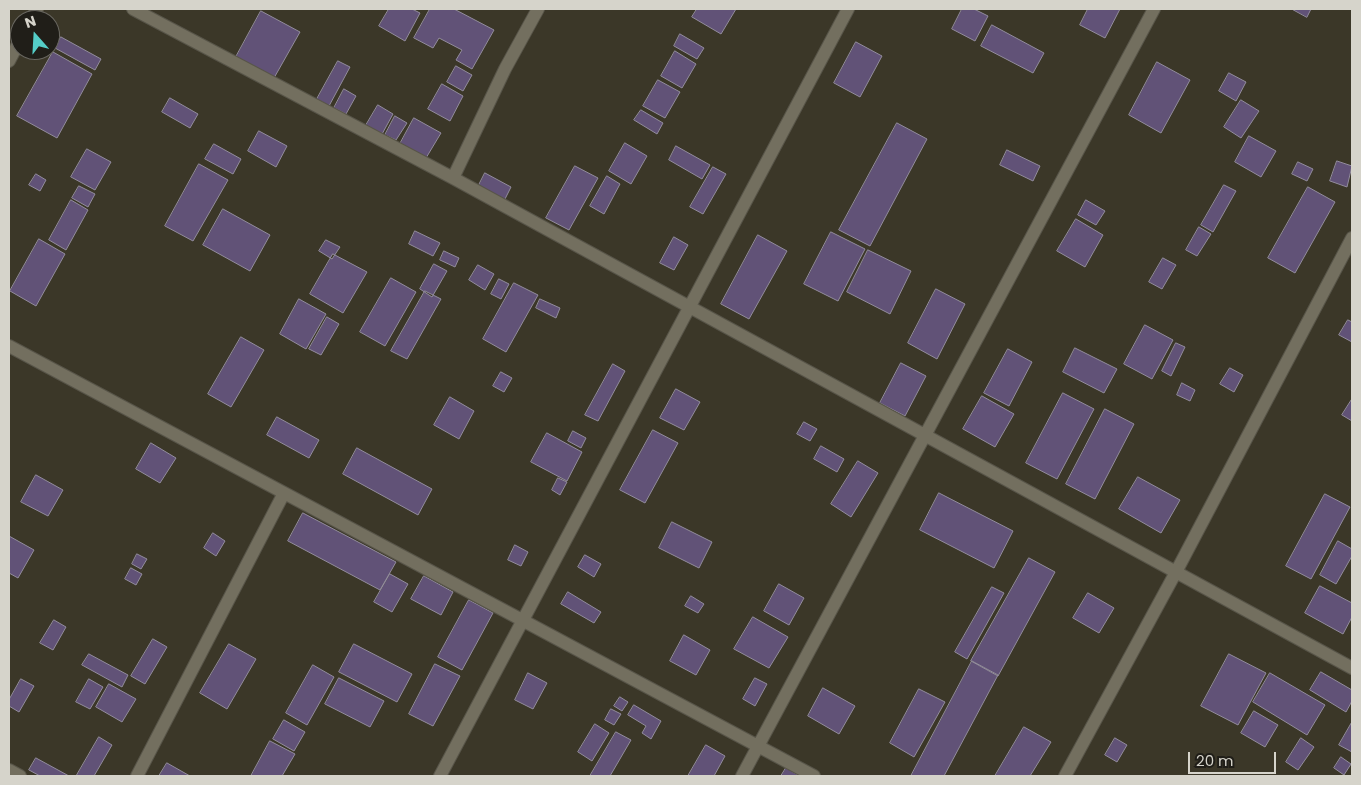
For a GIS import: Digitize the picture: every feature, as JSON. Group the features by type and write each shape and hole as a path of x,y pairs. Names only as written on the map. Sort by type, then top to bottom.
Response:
{"street":[{"path":"133,9 453,178 1352,668"},
{"path":"453,178 505,69 538,9"},
{"path":"440,776 848,9"},
{"path":"742,776 1154,9"},
{"path":"1065,776 1176,572 1352,238"},
{"path":"9,346 814,776"},
{"path":"136,776 284,493"},
{"path":"9,770 20,776"}],"building":[{"path":"389,9 412,9 420,13 405,41 379,26"},
{"path":"430,9 454,9 494,30 472,69 456,60 462,50 439,38 433,48 414,38"},
{"path":"697,9 736,9 721,34 692,17"},
{"path":"962,9 974,9 988,16 975,41 952,29"},
{"path":"1088,9 1120,9 1105,38 1080,25"},
{"path":"1292,9 1311,9 1307,17"},
{"path":"261,11 300,32 274,78 236,57"},
{"path":"992,25 1044,53 1033,73 981,46"},
{"path":"680,34 704,48 697,59 674,46"},
{"path":"61,37 101,59 95,70 60,51"},
{"path":"856,42 882,56 860,97 834,83"},
{"path":"675,51 696,64 682,88 661,76"},
{"path":"60,56 92,74 57,138 17,116 48,60 60,60"},
{"path":"338,61 350,67 329,106 317,99"},
{"path":"1157,62 1190,80 1161,133 1129,115"},
{"path":"456,66 472,75 463,91 447,82"},
{"path":"1229,73 1246,82 1236,101 1219,91"},
{"path":"658,80 680,92 665,118 643,106"},
{"path":"442,84 463,96 450,121 428,109"},
{"path":"344,89 356,96 346,114 334,108"},
{"path":"170,98 198,114 190,128 162,112"},
{"path":"1241,100 1259,111 1241,138 1224,127"},
{"path":"378,105 393,114 381,136 365,127"},
{"path":"641,110 663,123 657,134 634,120"},
{"path":"395,116 407,123 396,140 385,135"},
{"path":"414,118 441,133 426,158 400,144"},
{"path":"897,123 927,139 870,246 839,230"},
{"path":"259,131 287,146 276,167 248,151"},
{"path":"1249,136 1276,151 1261,177 1235,162"},
{"path":"625,143 647,156 631,184 609,171"},
{"path":"214,144 241,159 233,174 205,159"},
{"path":"676,146 710,165 702,179 669,160"},
{"path":"87,149 111,162 95,190 71,177"},
{"path":"1007,150 1040,166 1033,181 1000,165"},
{"path":"1337,161 1352,166 1347,187 1330,181"},
{"path":"1298,162 1313,169 1307,181 1292,174"},
{"path":"199,164 228,180 193,241 165,226"},
{"path":"575,166 598,178 569,230 546,218"},
{"path":"713,167 726,174 703,214 690,207"},
{"path":"485,173 511,187 504,201 478,187"},
{"path":"36,174 46,180 40,191 29,185"},
{"path":"607,176 620,184 604,214 590,206"},
{"path":"1224,185 1236,191 1213,232 1201,225"},
{"path":"79,186 95,194 88,207 72,198"},
{"path":"1308,187 1335,202 1295,273 1268,258"},
{"path":"71,200 88,210 66,250 49,240"},
{"path":"1086,200 1105,211 1096,225 1078,215"},
{"path":"223,209 270,235 250,271 203,245"},
{"path":"1076,219 1103,235 1085,267 1057,251"},
{"path":"1199,227 1211,234 1197,256 1186,250"},
{"path":"415,231 440,243 433,256 409,244"},
{"path":"831,232 865,249 838,301 804,284"},
{"path":"758,235 787,251 749,319 721,304"},
{"path":"674,237 688,245 674,270 660,263"},
{"path":"39,239 65,254 36,306 10,291"},
{"path":"326,240 340,247 332,259 319,251"},
{"path":"868,250 911,271 890,314 847,292"},
{"path":"444,251 459,258 455,267 440,260"},
{"path":"333,254 367,272 343,313 310,294"},
{"path":"1163,258 1176,265 1162,289 1149,282"},
{"path":"434,264 447,271 432,297 420,289"},
{"path":"478,265 494,274 485,290 469,280"},
{"path":"391,278 416,292 385,346 360,332"},
{"path":"499,279 509,284 501,299 491,294"},
{"path":"514,283 538,295 506,352 483,339"},
{"path":"936,289 965,304 937,359 908,343"},
{"path":"425,291 441,299 407,359 391,351"},
{"path":"299,299 326,314 306,349 280,334"},
{"path":"540,299 560,308 556,318 536,308"},
{"path":"327,317 339,324 321,355 309,349"},
{"path":"1348,320 1352,322 1352,342 1339,335"},
{"path":"1145,325 1173,340 1152,379 1124,364"},
{"path":"241,337 264,350 231,407 208,394"},
{"path":"1176,343 1185,347 1171,376 1162,371"},
{"path":"1075,348 1117,369 1104,393 1063,372"},
{"path":"1008,349 1032,362 1009,406 984,393"},
{"path":"901,363 926,376 905,416 880,403"},
{"path":"613,364 625,371 598,421 585,415"},
{"path":"1230,368 1243,375 1234,392 1220,384"},
{"path":"501,372 512,378 504,392 493,386"},
{"path":"1182,383 1195,390 1190,401 1177,395"},
{"path":"676,389 700,402 684,430 660,418"},
{"path":"1063,393 1094,409 1057,479 1026,463"},
{"path":"982,396 1014,414 995,447 963,429"},
{"path":"450,397 474,411 459,439 434,425"},
{"path":"1352,399 1352,421 1342,415"},
{"path":"1105,409 1134,424 1095,499 1066,484"},
{"path":"277,417 319,440 309,458 267,435"},
{"path":"804,422 817,429 810,441 797,434"},
{"path":"653,430 678,443 645,503 620,490"},
{"path":"573,431 586,438 581,448 568,441"},
{"path":"547,433 582,452 567,481 531,462"},
{"path":"151,443 176,458 160,483 136,469"},
{"path":"821,446 844,459 837,472 814,459"},
{"path":"357,448 432,489 418,515 343,474"},
{"path":"858,461 878,473 851,517 831,504"},
{"path":"36,475 63,490 48,516 21,502"},
{"path":"1138,477 1180,500 1161,533 1119,509"},
{"path":"558,478 567,482 560,495 552,490"},
{"path":"939,493 1013,531 994,568 920,530"},
{"path":"1325,494 1350,507 1311,579 1286,566"},
{"path":"303,513 396,562 380,590 288,541"},
{"path":"672,522 712,542 699,568 659,548"},
{"path":"213,533 225,541 216,556 204,548"},
{"path":"9,536 34,550 18,578 9,573"},
{"path":"1338,541 1352,549 1352,556 1336,584 1320,575"},
{"path":"515,545 528,552 521,566 508,560"},
{"path":"137,554 147,559 141,569 132,564"},
{"path":"585,555 601,564 594,577 578,567"},
{"path":"1029,558 1055,572 998,676 971,661"},
{"path":"131,568 142,574 136,585 125,579"},
{"path":"390,574 408,584 392,612 374,602"},
{"path":"424,576 453,592 441,615 411,599"},
{"path":"779,584 804,598 789,625 764,611"},
{"path":"1320,586 1352,603 1352,617 1343,634 1305,613"},
{"path":"992,587 1004,593 967,659 955,652"},
{"path":"568,592 601,612 594,623 561,604"},
{"path":"1088,593 1114,608 1099,633 1073,618"},
{"path":"691,596 704,604 698,613 685,606"},
{"path":"469,600 493,613 462,670 438,657"},
{"path":"753,617 788,637 769,668 734,649"},
{"path":"54,620 66,627 53,650 40,643"},
{"path":"684,635 710,650 696,675 670,661"},
{"path":"153,639 167,647 145,684 131,676"},
{"path":"229,644 256,659 227,709 200,693"},
{"path":"354,644 412,674 397,702 339,672"},
{"path":"89,654 128,675 122,687 82,665"},
{"path":"1229,654 1266,673 1238,725 1201,706"},
{"path":"972,661 998,675 944,776 911,776"},
{"path":"435,664 460,676 433,726 409,714"},
{"path":"313,665 334,677 307,725 286,713"},
{"path":"1321,672 1352,690 1352,701 1346,712 1310,690"},
{"path":"528,673 547,683 533,709 515,700"},
{"path":"1270,673 1325,705 1307,735 1253,702"},
{"path":"339,678 384,701 370,727 325,704"},
{"path":"755,678 767,684 755,706 743,699"},
{"path":"21,679 34,686 19,712 9,706 9,700"},
{"path":"89,679 103,687 90,709 76,702"},
{"path":"109,684 136,699 122,722 96,707"},
{"path":"823,688 855,706 839,734 808,716"},
{"path":"919,689 945,702 914,757 890,743"},
{"path":"620,697 628,702 622,711 614,706"},
{"path":"634,705 661,721 651,739 642,733 646,726 628,715"},
{"path":"611,709 621,714 614,725 605,720"},
{"path":"1254,711 1278,725 1265,747 1241,733"},
{"path":"284,720 305,732 294,751 273,739"},
{"path":"1352,722 1352,752 1339,745"},
{"path":"595,724 609,733 592,761 578,752"},
{"path":"1024,727 1051,742 1030,776 995,776"},
{"path":"616,732 631,740 610,776 590,776"},
{"path":"99,737 112,745 94,776 77,775"},
{"path":"1115,738 1127,745 1117,762 1105,755"},
{"path":"1301,738 1314,747 1298,770 1286,762"},
{"path":"270,741 295,754 282,776 251,776"},
{"path":"706,745 725,756 714,776 688,776"},
{"path":"1341,757 1351,764 1344,775 1334,768"},
{"path":"36,758 69,776 40,776 29,770"},
{"path":"167,763 190,776 159,776"},
{"path":"786,768 798,775 798,776 781,776"}]}
